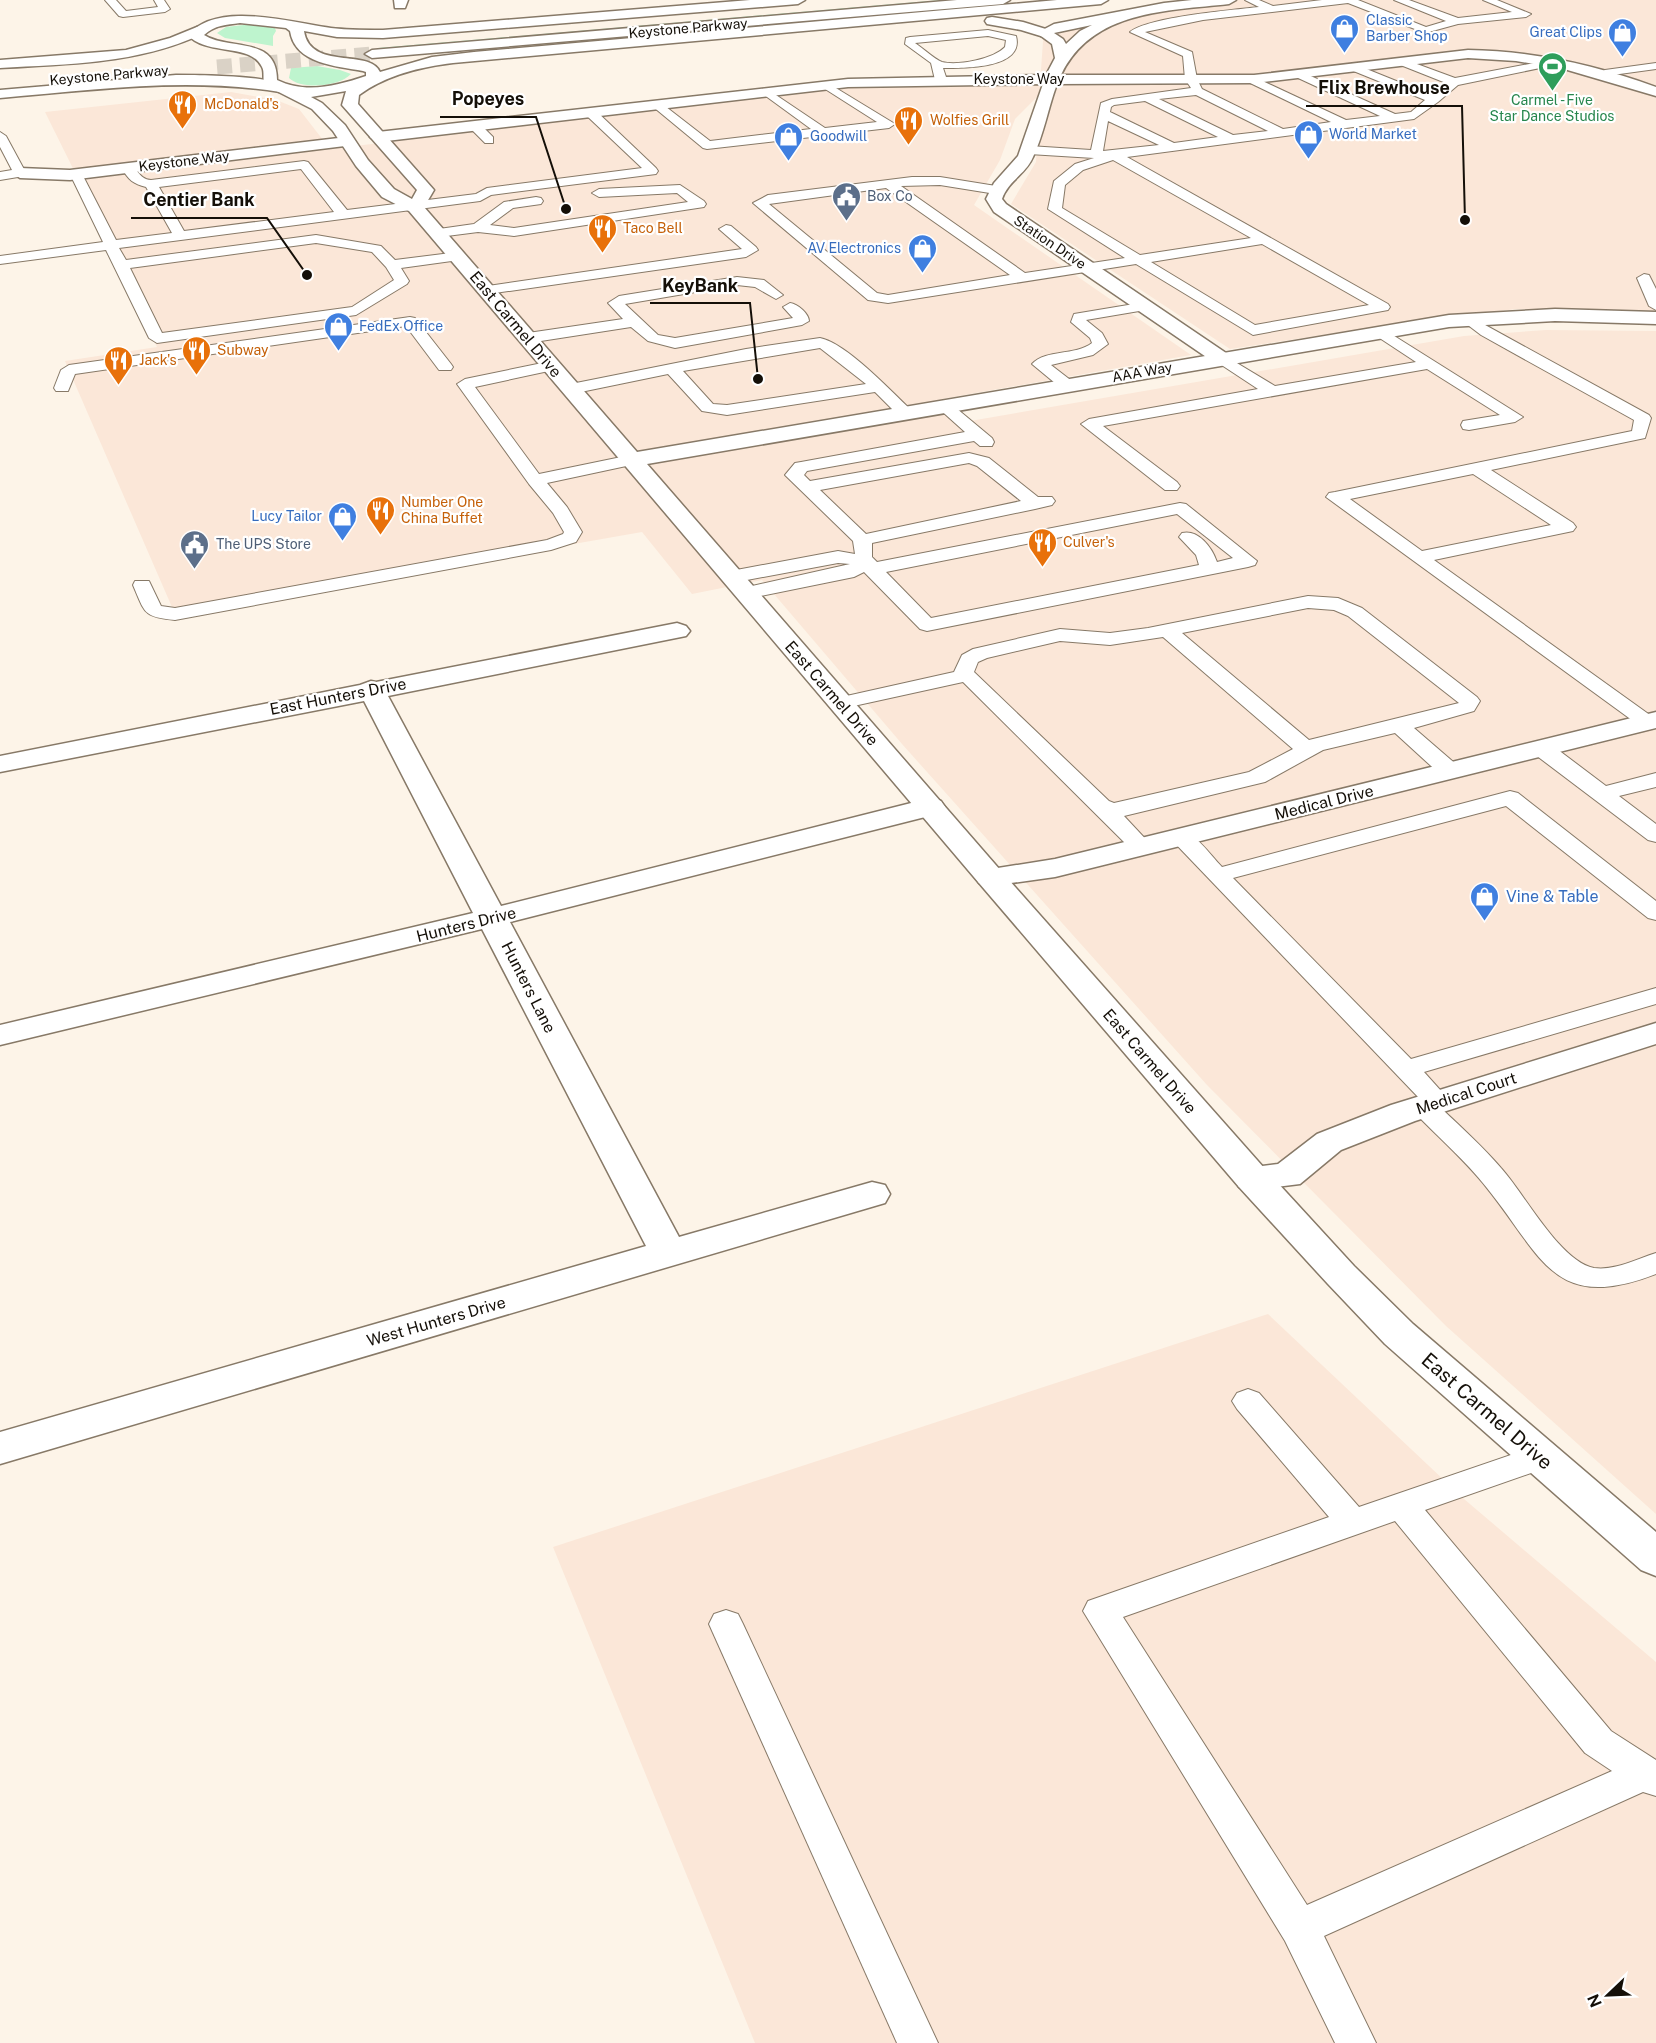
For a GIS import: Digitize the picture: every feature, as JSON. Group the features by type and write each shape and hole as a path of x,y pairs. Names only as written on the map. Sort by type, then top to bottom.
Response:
{"main road":[{"path":"210,25 242,20 286,22 339,33 383,34 798,0"},
{"name":"Keystone Parkway","path":"355,46 899,0"},
{"name":"Keystone Parkway","path":"372,54 1003,0"},
{"path":"0,94 204,79 242,81 284,89 332,90 418,64 474,56 1101,0"},
{"path":"1044,33 1064,26 1164,7 1229,0"},
{"path":"265,7 297,29 298,41 306,51 373,70 372,79 352,93 350,103 426,190 415,207"},
{"path":"0,64 132,52 179,40 210,25 234,9"},
{"path":"996,190 1025,159 1062,57 1085,34 1127,15"},
{"path":"837,24 973,19 1023,26 1044,33 1058,42 1062,57"},
{"path":"196,31 195,34 201,39 244,48 260,55 270,67 270,82 284,89"},
{"name":"Keystone Way","path":"378,137 939,72 1195,85 1490,54 1605,73 1656,92"},
{"name":"Keystone Parkway","path":"0,74 167,60"},
{"name":"Keystone Parkway","path":"0,84 211,60"},
{"name":"East Carmel Drive","path":"284,89 317,106 339,128 362,163 388,193 415,207 459,256 631,460 990,877 1252,1178 1341,1275 1399,1334 1656,1557"},
{"name":"Keystone Way","path":"20,173 76,174 347,142"},
{"name":"Station Drive","path":"996,190 994,199 1000,208 1222,359"},
{"name":"AAA Way","path":"631,460 1467,319 1555,315 1656,318"},
{"name":"East Hunters Drive","path":"0,764 371,689 677,631"},
{"name":"Hunters Lane","path":"371,689 494,917 669,1254"},
{"name":"Medical Drive","path":"990,877 1055,868 1652,721"},
{"name":"Hunters Drive","path":"0,1035 494,917 931,807"},
{"name":"Medical Court","path":"1252,1178 1287,1175 1329,1142 1431,1104 1656,1033"},
{"name":"West Hunters Drive","path":"0,1448 872,1194"}],"lane":[{"path":"110,0 120,12 129,14 165,9 159,0"},
{"path":"1250,0 1272,9"},
{"path":"1195,85 1188,54 1135,32 1158,24 1189,18 1348,0 1425,30 1457,21 1526,14 1488,0"},
{"path":"1399,0 1457,21"},
{"path":"988,33 1012,38 1013,44 1003,57 939,72 909,44 910,40 988,33"},
{"path":"1448,57 1494,74"},
{"path":"1402,62 1454,82"},
{"path":"1029,150 1114,155 1414,115 1454,82 1550,63"},
{"path":"1605,73 1656,66"},
{"path":"1356,68 1434,100"},
{"path":"1300,75 1394,118"},
{"path":"1250,79 1346,125"},
{"path":"657,105 706,145 820,130 846,130 889,124 826,85"},
{"path":"1096,154 1106,105 1112,102 1147,98 1195,85 1282,133"},
{"path":"767,92 820,130"},
{"path":"1147,98 1233,140"},
{"path":"0,260 111,245 177,231 339,211 415,207 480,197 487,192 652,171 591,113"},
{"path":"1104,114 1173,147"},
{"path":"475,126 489,140"},
{"path":"0,136 20,173 0,176"},
{"path":"1114,155 1263,240 1383,307 1253,330 1055,208 1059,184 1079,167 1114,155"},
{"path":"128,168 133,178 139,182 151,183 304,165 339,211"},
{"path":"76,174 158,338 356,311 402,281 392,265 376,249 316,239 122,265"},
{"path":"996,190 940,182 889,184 768,199 760,204 873,297 888,299 1263,240"},
{"path":"151,183 177,231"},
{"path":"889,184 1023,278"},
{"path":"438,233 478,228 514,232 699,204 680,189 590,194"},
{"path":"478,228 509,205 555,199"},
{"path":"488,290 746,253 751,250 726,229"},
{"path":"392,265 459,256"},
{"path":"1644,278 1656,306"},
{"path":"776,295 759,283 737,281 624,299 615,303 653,339 675,343 802,321 803,319 790,307"},
{"path":"1067,385 1040,364 1048,360 1094,351 1100,344 1097,336 1078,322 1079,317 1146,306"},
{"path":"1467,319 1496,338 1643,418 1639,434 1335,497 1480,602 1652,721"},
{"path":"62,388 69,370 410,321 445,367"},
{"path":"528,338 634,322"},
{"path":"1380,332 1515,417 1469,425"},
{"path":"571,389 767,350 811,343 826,344 875,384 905,413"},
{"path":"1222,359 1272,391"},
{"path":"1171,486 1089,424 1430,364"},
{"path":"142,585 153,610 175,614 551,545 570,538 573,532 561,511 535,480 465,384 552,366"},
{"path":"673,370 708,408 714,411 875,384"},
{"path":"862,540 1052,500 944,406"},
{"path":"738,585 854,571 869,565 972,549 1180,508 1248,561 927,625 869,565 862,540 794,475 801,467 977,435"},
{"path":"807,487 969,458 983,462 1035,504"},
{"path":"535,480 631,460"},
{"path":"1419,557 1567,527 1476,468"},
{"path":"972,549 996,550 1114,529 1153,528"},
{"path":"1188,537 1205,553 1210,569"},
{"path":"962,676 969,659 980,653 1049,638 1077,635 1110,639 1308,602 1324,602 1346,606 1470,701 1467,707 1306,749 1257,777 1125,810 1111,810 1101,806"},
{"path":"1167,630 1306,749"},
{"path":"840,703 962,676 969,677 980,685 1142,847"},
{"path":"1399,726 1450,771"},
{"path":"1541,748 1654,832"},
{"path":"1602,794 1656,780"},
{"path":"1217,875 1510,798 1656,913"},
{"path":"1180,837 1406,1069 1431,1104 1497,1181 1543,1244 1567,1267 1592,1278 1612,1278 1656,1263"},
{"path":"1406,1069 1656,996"},
{"path":"1248,1401 1353,1523"},
{"path":"1356,2043 1299,1928 1100,1611 1540,1457"},
{"path":"1401,1506 1598,1742 1651,1777"},
{"path":"726,1624 918,2043"},
{"path":"1299,1928 1651,1777"}],"shaded area":[{"path":"1202,0 1656,0 1656,312 1517,309 1428,319 1230,349 1011,204 1036,162 1039,95 1015,119 1000,160 974,205 1191,355 942,399 970,421 1464,336 1546,330 1656,331 1656,1514 1446,1326 1207,1085 902,744 762,580 692,594 642,532 175,614 65,361 157,347 102,227 45,112 231,92 276,100 299,109 330,149 865,85 1040,84 1044,27 1123,10"},
{"path":"1268,1314 1464,1499 1656,1662 1656,2043 755,2043 553,1547"}],"green space":[{"path":"941,0 975,0 380,51 378,48"},
{"path":"252,24 275,28 273,46 225,38 217,33 226,27"},
{"path":"317,66 351,74 338,82 320,85 302,84 289,78 291,68"}],"tunnel":[{"path":"217,67 372,54"}],"place":[{"name":"Classic Barber Shop","path":"1345,54"},
{"name":"Great Clips","path":"1623,58"},
{"name":"Carmel - Five Star Dance Studios","path":"1552,92"},
{"name":"McDonald's","path":"183,130"},
{"name":"Wolfies Grill","path":"909,146"},
{"name":"World Market","path":"1308,160"},
{"name":"Goodwill","path":"789,162"},
{"name":"Popeyes","path":"566,209"},
{"name":"Flix Brewhouse","path":"1465,220"},
{"name":"Box Co","path":"846,222"},
{"name":"Taco Bell","path":"602,254"},
{"name":"AV Electronics","path":"922,274"},
{"name":"Centier Bank","path":"307,275"},
{"name":"FedEx Office","path":"338,352"},
{"name":"Subway","path":"196,376"},
{"name":"KeyBank","path":"758,379"},
{"name":"Jack's","path":"118,386"},
{"name":"Number One China Buffet","path":"380,536"},
{"name":"Lucy Tailor","path":"343,542"},
{"name":"Culver's","path":"1042,568"},
{"name":"The UPS Store","path":"195,570"},
{"name":"Vine & Table","path":"1485,922"}]}
